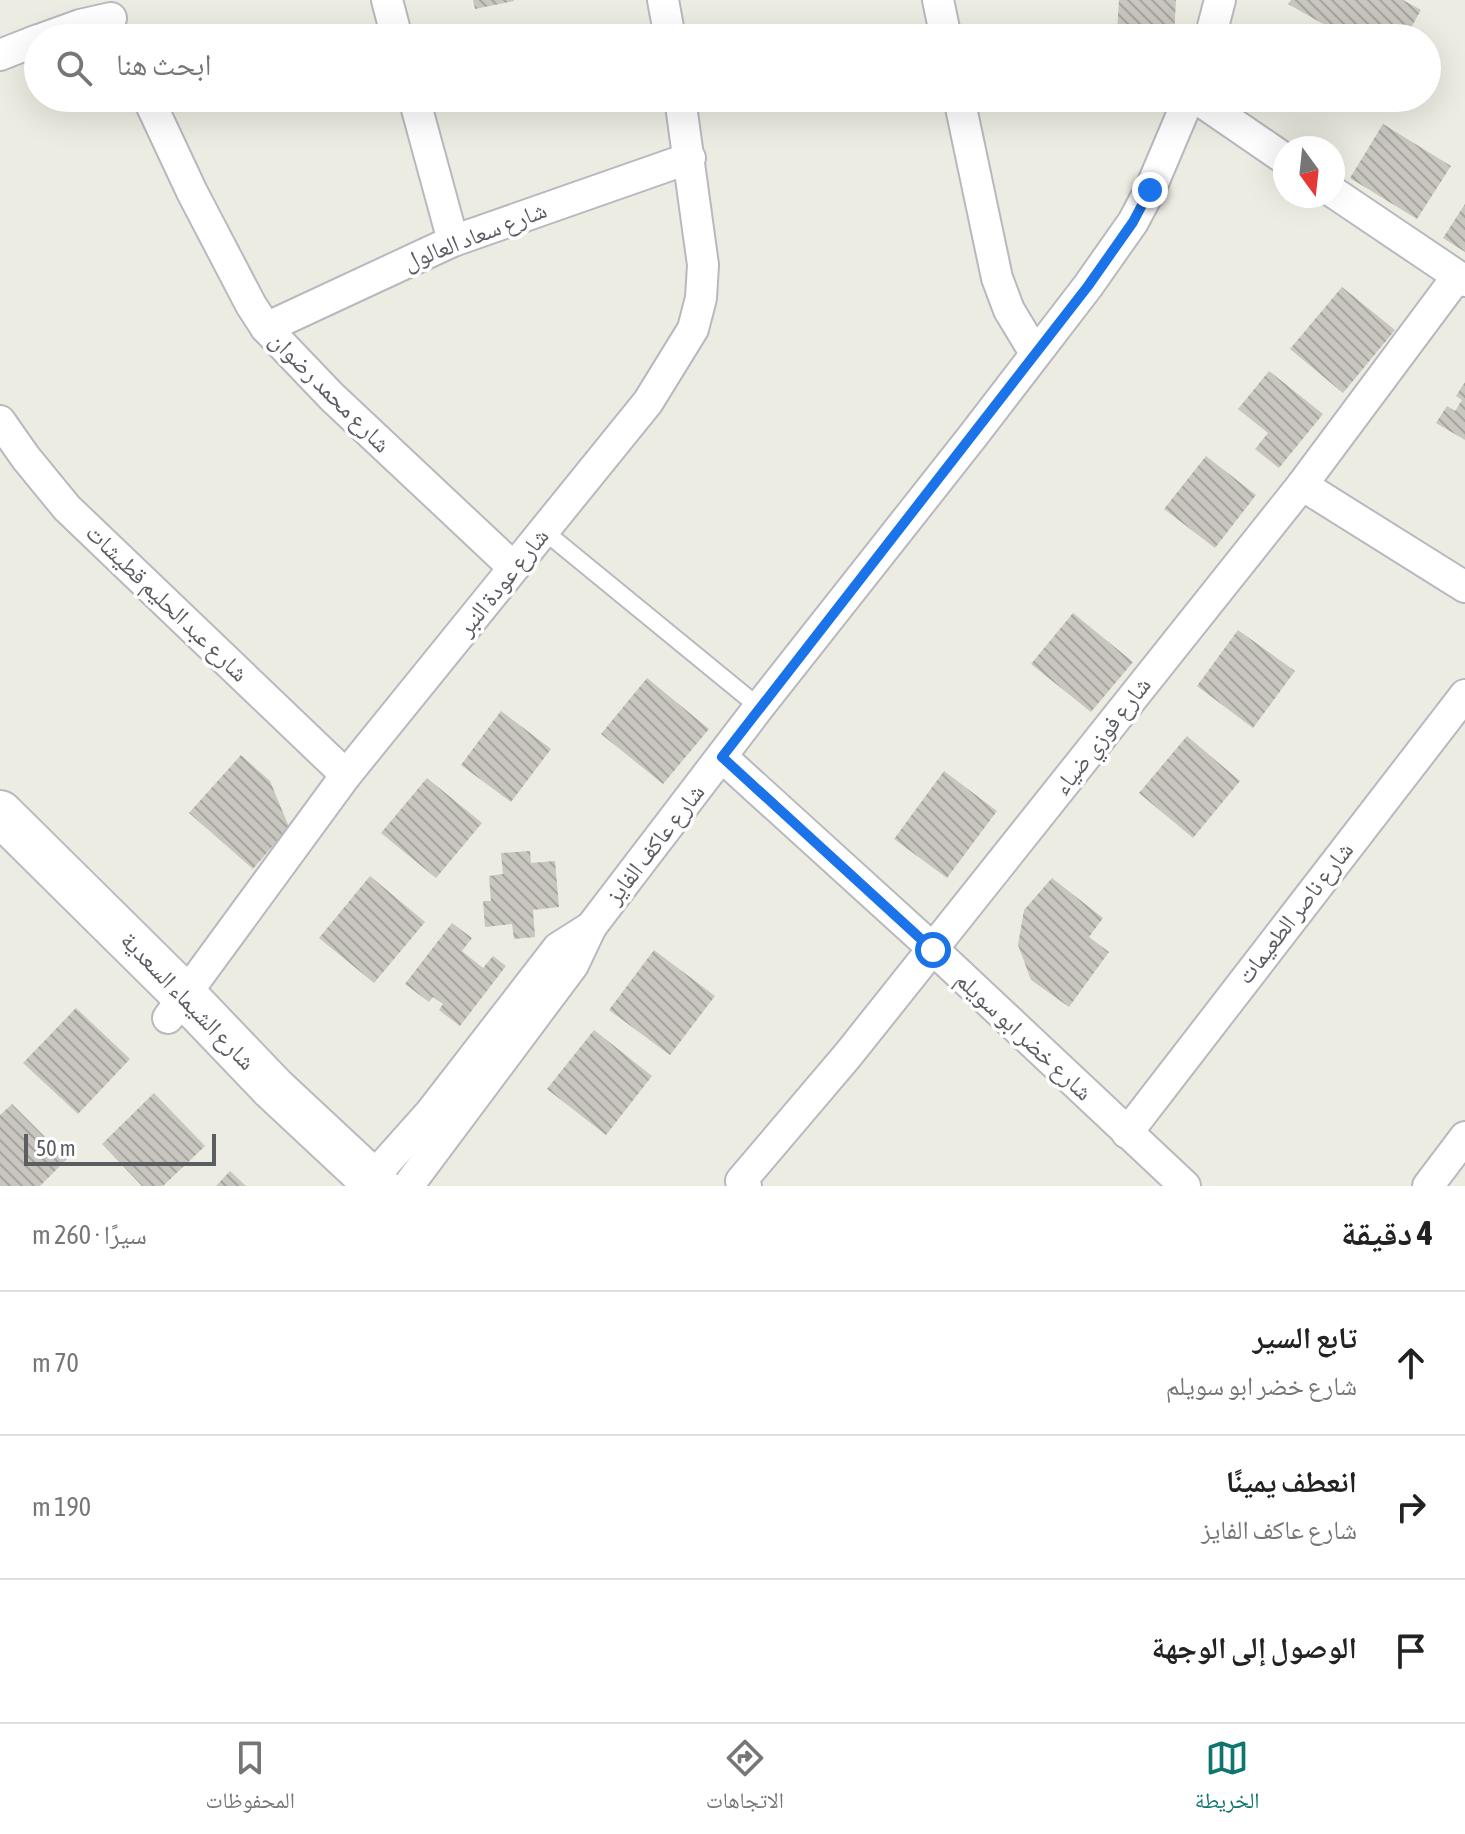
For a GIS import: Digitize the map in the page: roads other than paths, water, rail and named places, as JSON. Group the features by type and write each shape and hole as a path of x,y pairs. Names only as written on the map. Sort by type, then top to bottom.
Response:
{"street":[{"path":"387,0 393,24"},
{"path":"663,0 667,24"},
{"path":"938,0 943,24"},
{"path":"1214,24 1220,0"},
{"path":"86,24 115,19"},
{"path":"0,55 24,46"},
{"name":"شارع محمد رضوان","path":"155,112 192,192 266,328 332,397 513,567"},
{"path":"418,112 453,241"},
{"name":"شارع عودة النبر","path":"176,1007 346,775 648,402 693,329 701,298 703,265 682,112"},
{"path":"962,112 997,278 1009,310 1035,353"},
{"name":"شارع عاكف الفايز","path":"373,1185 558,948 591,927 1088,286 1133,222 1183,112"},
{"path":"1216,112 1273,151"},
{"name":"شارع سعاد العالول","path":"266,328 453,241 690,158"},
{"path":"1345,200 1461,279"},
{"name":"شارع فوزي ضياء","path":"740,1184 933,950 1302,485 1461,279"},
{"name":"شارع عبد الحليم قطيشات","path":"0,421 67,508 346,775"},
{"path":"1302,485 1465,587"},
{"name":"شارع ناصر الطعيمات","path":"1127,1133 1465,695"},
{"name":"شارع خضر ابو سويلم","path":"722,757 1185,1186"},
{"name":"شارع الشيماء السعدية","path":"0,813 176,1007"},
{"name":"شارع الشيماء السعدية","path":"0,852 273,1088 373,1185"},
{"path":"1428,1186 1465,1137"}],"lane":[{"path":"544,531 759,707"}]}
